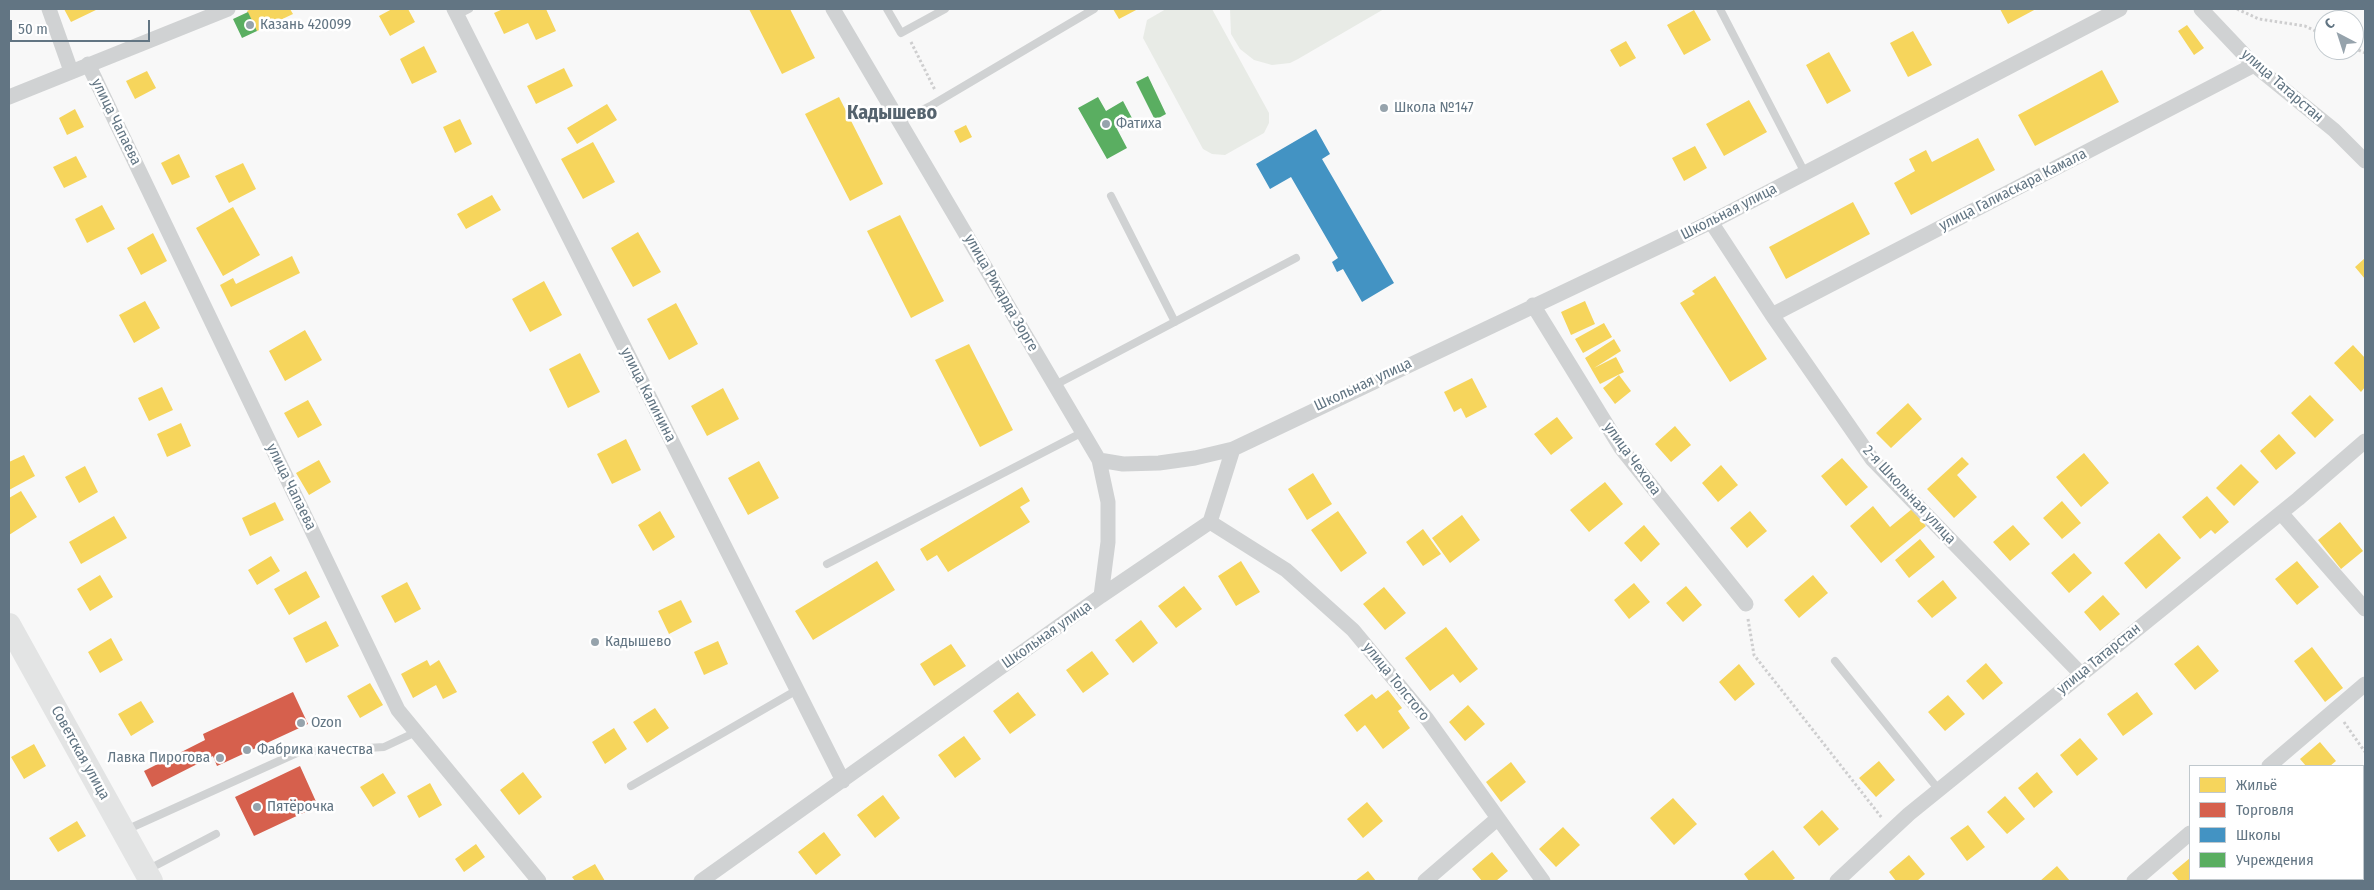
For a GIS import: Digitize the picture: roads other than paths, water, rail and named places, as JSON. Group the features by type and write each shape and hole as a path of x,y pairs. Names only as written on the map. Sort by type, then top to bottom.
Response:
{"main road":[{"name":"Советская улица","path":"9,625 148,876"}],"street":[{"path":"49,9 71,72"},
{"path":"9,97 228,9"},
{"name":"улица Рихарда Зорге","path":"833,9 1099,460 1108,502 1108,542 1101,596"},
{"name":"Школьная улица","path":"1099,460 1123,464 1159,463 1195,458 1233,448 1711,222 2120,9"},
{"name":"улица Татарстан","path":"2201,9 2254,64 2334,130 2365,161"},
{"name":"улица Калинина","path":"460,11 843,781"},
{"name":"улица Чапаева","path":"88,64 398,710 538,881"},
{"name":"улица Галиаскара Камала","path":"1772,315 2254,64"},
{"name":"2-я Школьная улица","path":"1711,222 1772,315 1872,459 2081,674"},
{"name":"улица Чехова","path":"1533,305 1621,448 1746,604"},
{"name":"улица Татарстан","path":"1837,881 1891,830 1939,790 2281,513 2365,441"},
{"path":"1210,522 1233,448"},
{"path":"2281,513 2365,609"},
{"name":"Школьная улица","path":"701,881 1101,596 1210,522"},
{"name":"улица Толстого","path":"1210,522 1286,570 1353,630 1427,719 1543,881"},
{"path":"2270,765 2365,684"},
{"path":"1425,881 1497,819"},
{"path":"2134,881 2189,834"}],"lane":[{"path":"887,9 901,33 945,9"},
{"path":"900,121 932,105 1094,9"},
{"path":"1720,9 1805,173"},
{"path":"1110,196 1175,322"},
{"path":"1055,385 1296,258"},
{"path":"827,564 1083,432"},
{"path":"1835,661 1939,790"},
{"path":"631,786 797,690"},
{"path":"124,831 299,752 384,748 416,732"},
{"path":"148,876 216,834"}],"place":[{"name":"Казань 420099","path":"250,25"},
{"name":"Школа №147","path":"1384,108"},
{"name":"Фатиха","path":"1106,124"},
{"name":"Кадышево","path":"595,642"},
{"name":"Ozon","path":"301,723"},
{"name":"Фабрика качества","path":"247,750"},
{"name":"Лавка Пирогова","path":"220,758"},
{"name":"Пятёрочка","path":"257,807"}],"district":[{"name":"Кадышево","path":"892,113"}]}
